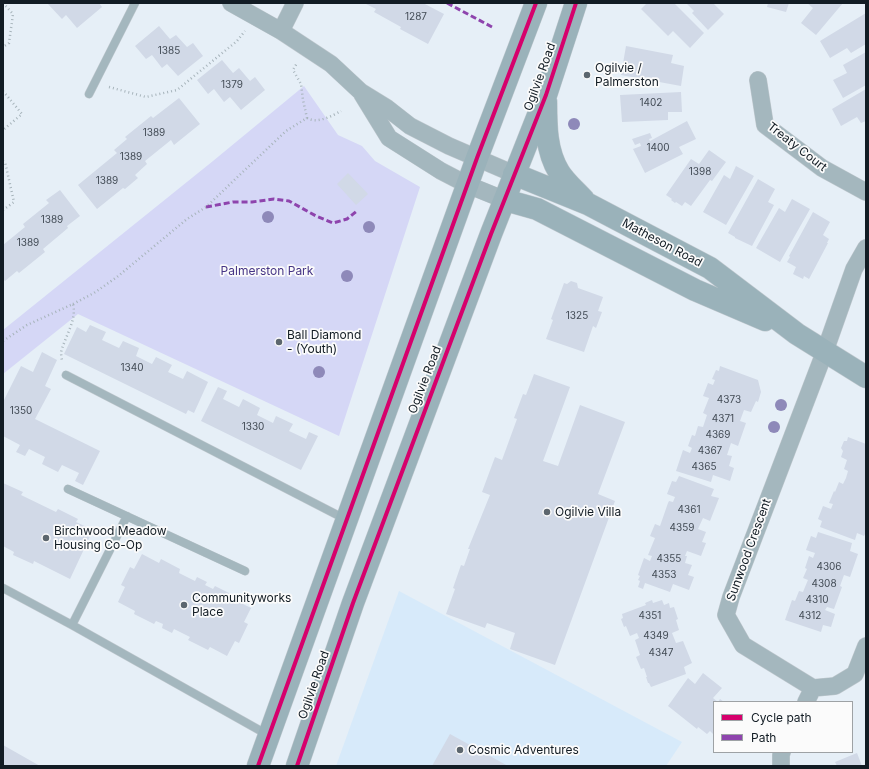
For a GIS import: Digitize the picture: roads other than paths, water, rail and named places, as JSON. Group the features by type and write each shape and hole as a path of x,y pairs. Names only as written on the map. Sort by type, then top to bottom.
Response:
{"main road":[{"name":"Ogilvie Road","path":"258,766 477,158 536,3"},
{"name":"Ogilvie Road","path":"297,766 353,603 491,234 546,95 576,3"},
{"path":"546,95 547,132 553,160 560,173 588,204"},
{"name":"Matheson Road","path":"514,174 588,204 710,268 797,334 866,377"},
{"name":"Matheson Road","path":"505,200 537,209 695,290 797,334"}],"street":[{"path":"231,3 281,30 331,64 360,92 387,108 410,126 449,146 514,174"},
{"path":"281,30 295,3"},
{"name":"Treaty Court","path":"758,80 765,125 822,168 866,192"},
{"path":"360,92 389,138 441,171 468,185 505,200"},
{"path":"825,351 854,269 866,248"},
{"name":"Sunwood Crescent","path":"825,351 730,597 726,615 743,645 810,695 835,686 855,674 866,646"},
{"path":"781,766 782,753"}],"lane":[{"path":"89,94 135,3"},
{"path":"66,375 347,520"},
{"path":"68,489 245,571"},
{"path":"72,624 127,516"},
{"path":"3,588 72,624 269,735"}],"place":[{"name":"Ogilvie / Palmerston","path":"587,75"},
{"name":"Ball Diamond - (Youth)","path":"279,342"},
{"name":"Ogilvie Villa","path":"547,512"},
{"name":"Birchwood Meadow Housing Co-Op","path":"46,538"},
{"name":"Communityworks Place","path":"184,605"},
{"name":"Cosmic Adventures","path":"460,750"}],"park label":[{"name":"Palmerston Park","path":"267,271"}]}
